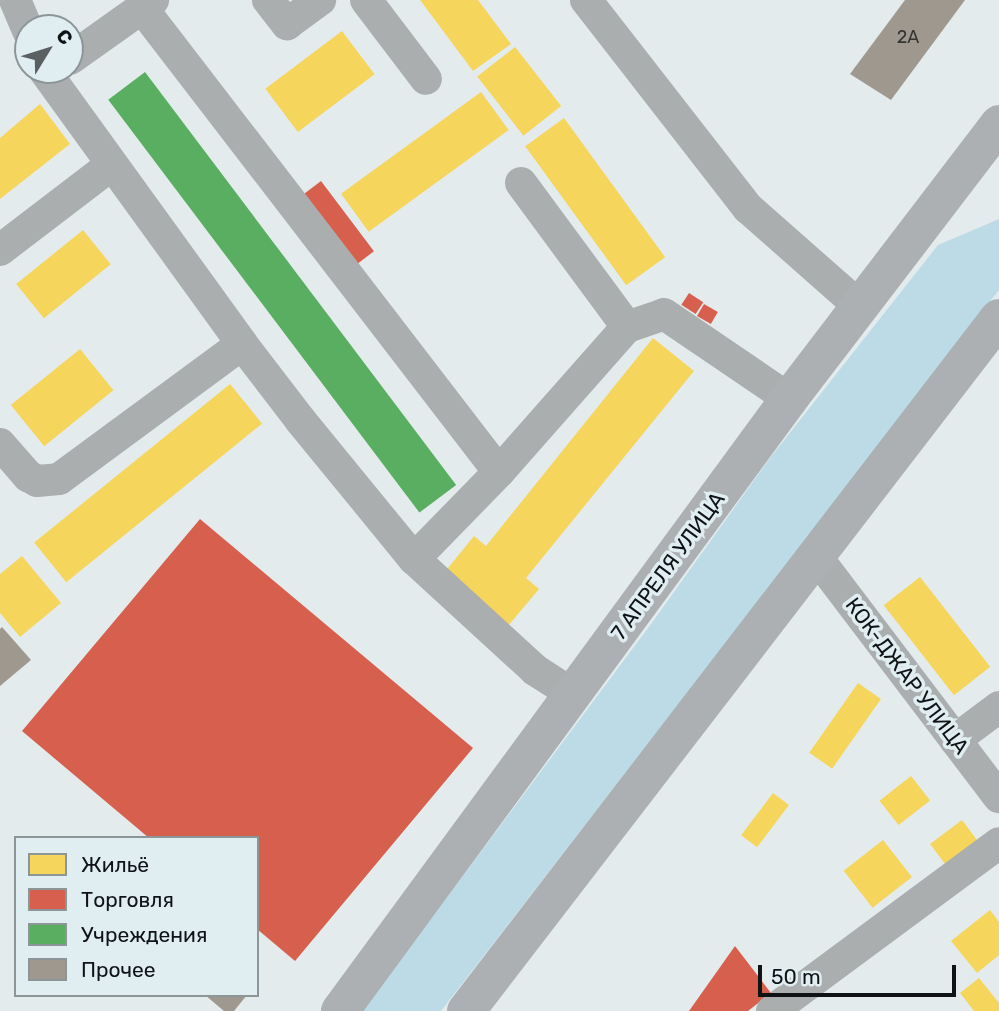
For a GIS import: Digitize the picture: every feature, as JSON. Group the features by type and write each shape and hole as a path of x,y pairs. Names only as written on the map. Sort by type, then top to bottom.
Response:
{"main road":[{"name":"7 АПРЕЛЯ УЛИЦА","path":"340,1011 789,398 999,124"},
{"path":"466,1011 999,318"}],"street":[{"path":"268,0 287,24 320,0"},
{"path":"366,0 426,79"},
{"path":"586,0 748,208 859,306"},
{"path":"84,48 147,4 499,472"},
{"path":"63,84 111,165 300,422 415,559 535,670 574,695"},
{"path":"0,250 111,165"},
{"path":"521,183 627,327"},
{"path":"415,559 499,472 627,327 664,314 789,398"},
{"path":"0,444 28,476 37,481 59,479 242,344"},
{"name":"КОК-ДЖАР УЛИЦА","path":"816,555 999,797"},
{"path":"955,740 999,707"},
{"path":"772,1011 999,843"}],"shaded area":[{"path":"999,219 999,290 441,1011 362,1011 651,624 770,458 938,245"}],"building: Жильё":[{"path":"420,0 478,0 511,44 473,71"},
{"path":"342,31 374,74 298,132 265,89"},
{"path":"515,47 561,106 523,136 477,77"},
{"path":"481,92 509,130 369,232 341,194"},
{"path":"40,104 70,144 0,199 0,138"},
{"path":"564,118 665,257 626,285 525,146"},
{"path":"83,230 111,264 44,318 16,284"},
{"path":"653,338 694,371 526,578 539,589 508,626 444,573 474,536 486,546"},
{"path":"80,349 113,390 44,446 11,405"},
{"path":"230,384 262,424 66,582 34,543"},
{"path":"22,556 61,603 20,637 0,613 0,574"},
{"path":"920,577 990,667 954,695 884,605"},
{"path":"858,683 881,699 832,769 809,753"},
{"path":"911,776 930,800 899,825 879,801"},
{"path":"773,793 789,805 757,847 741,835"},
{"path":"962,820 977,840 945,864 930,844"},
{"path":"883,840 912,877 873,908 844,871"},
{"path":"990,910 999,922 999,955 977,973 951,941"},
{"path":"979,978 999,1003 999,1011 974,1011 960,993"}],"building: Торговля":[{"path":"321,181 374,251 357,264 304,194"},
{"path":"689,293 703,302 696,314 681,305"},
{"path":"704,304 718,312 711,324 697,316"},
{"path":"200,519 473,748 295,961 259,931 259,836 147,836 22,731"},
{"path":"735,946 771,993 748,1011 689,1011"}],"building: Учреждения":[{"path":"145,72 456,485 419,513 108,100"}],"building: Прочее":[{"path":"905,0 965,0 891,100 850,74"},
{"path":"2,627 31,660 0,686 0,629"},
{"path":"207,997 245,997 234,1011 224,1011"}]}
